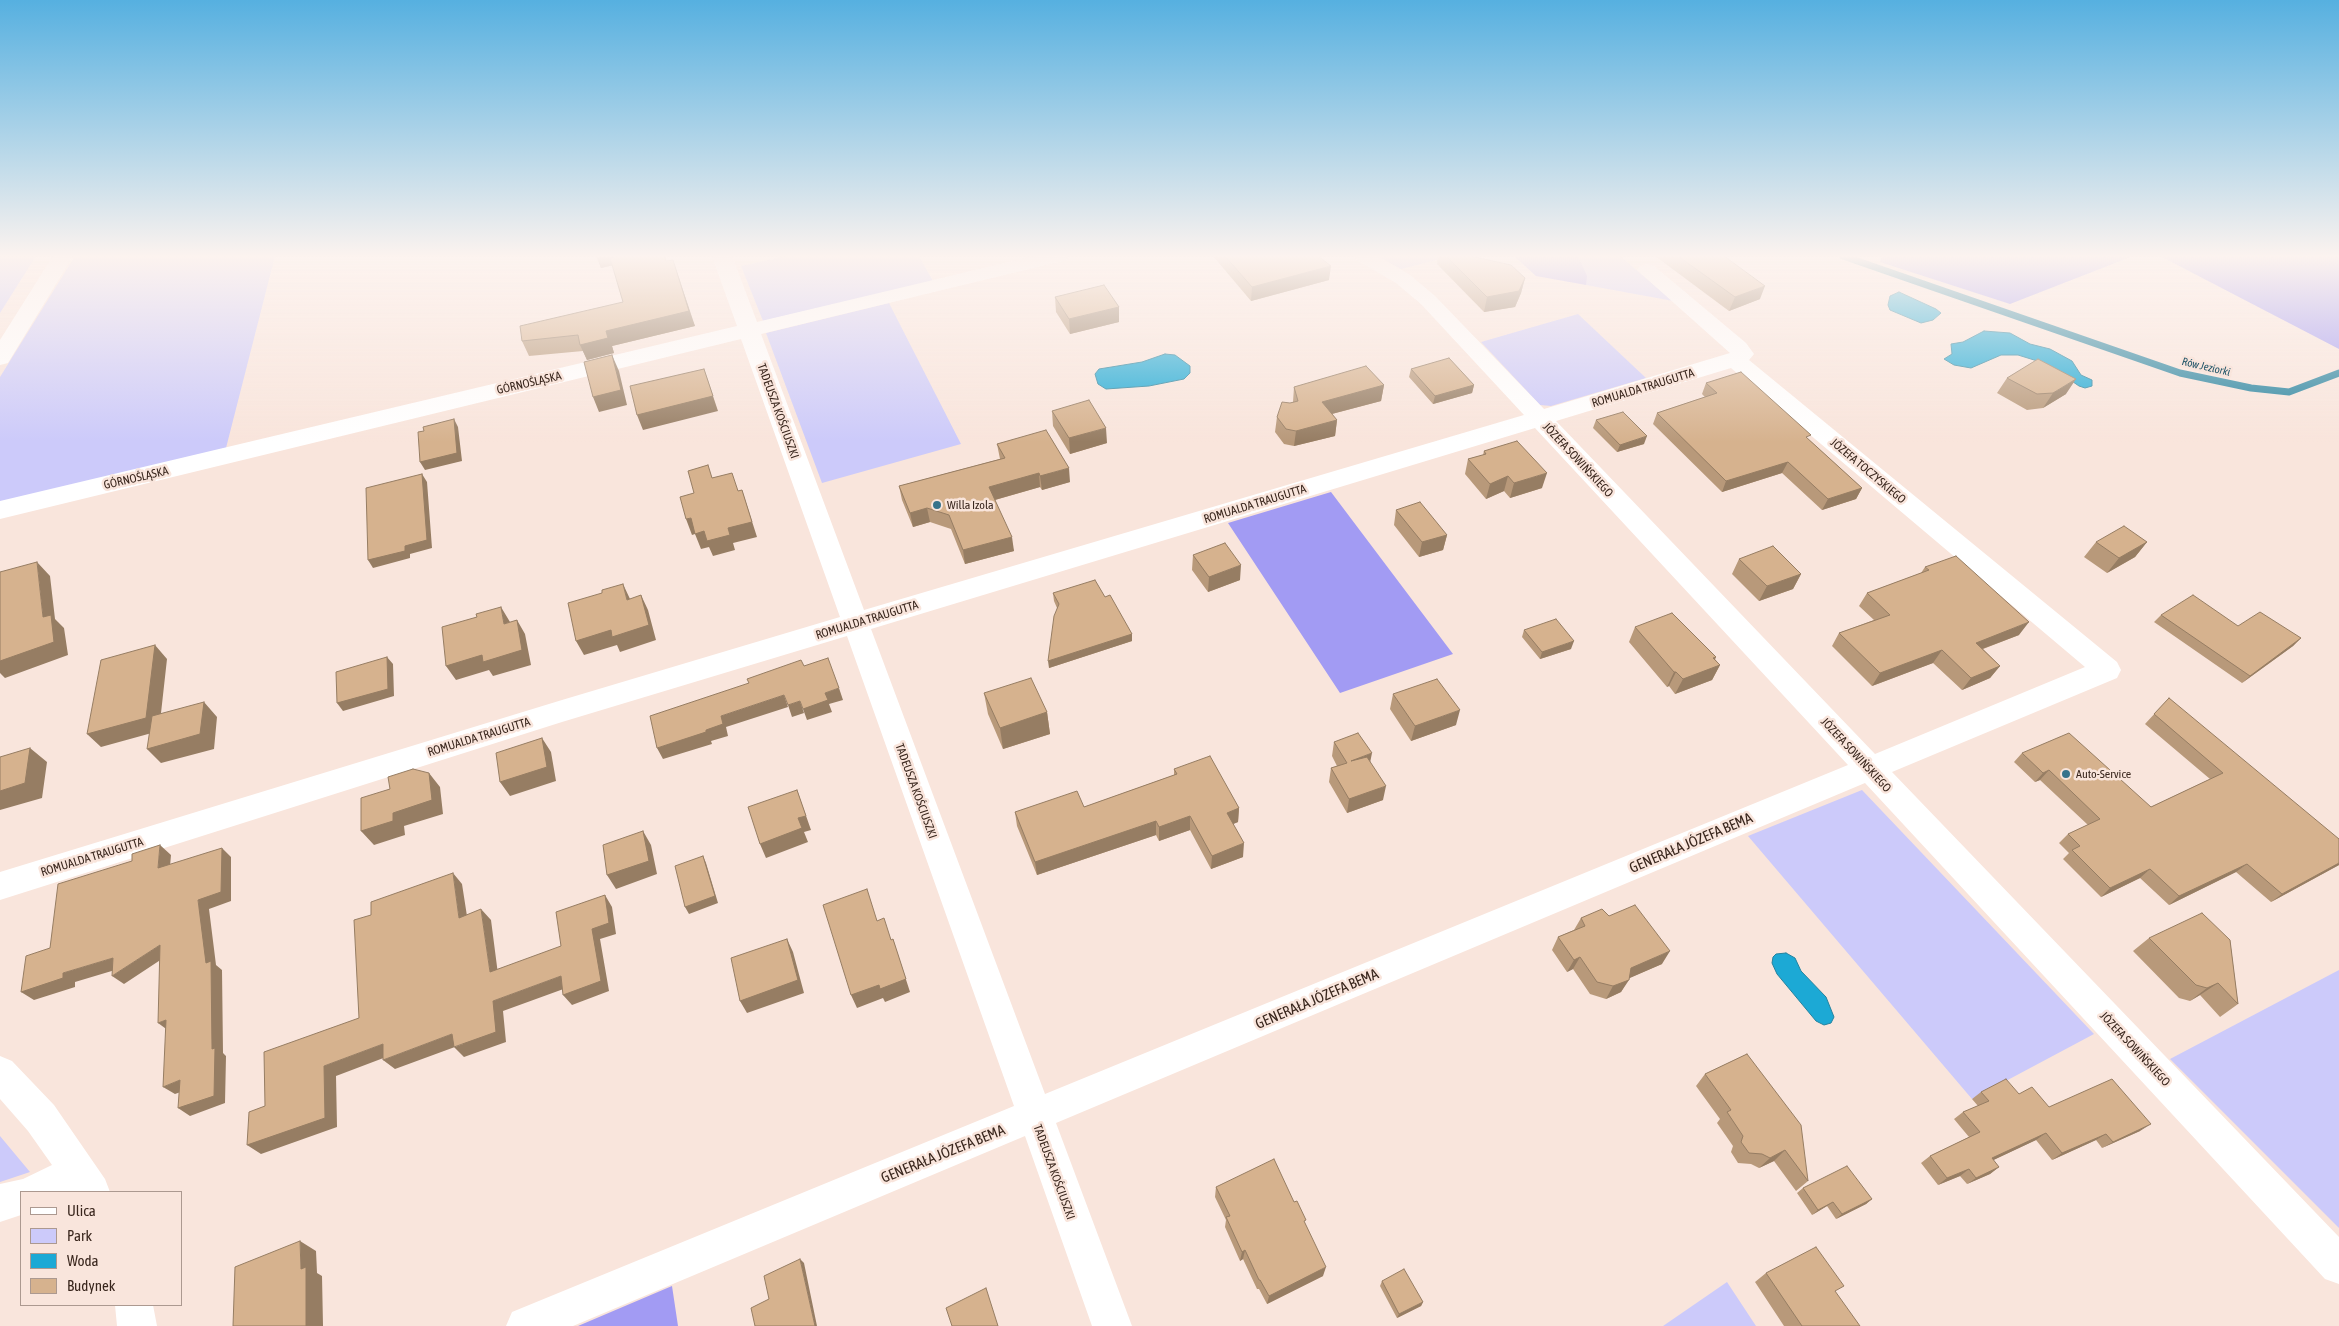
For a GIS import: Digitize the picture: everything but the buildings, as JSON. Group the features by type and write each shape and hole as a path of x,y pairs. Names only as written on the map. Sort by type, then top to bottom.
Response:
{"street":[{"path":"0,358 25,318"},
{"name":"TADEUSZA KOŚCIUSZKI","path":"744,318 1034,1117 1112,1326"},
{"name":"GÓRNOŚLĄSKA","path":"0,510 803,318"},
{"name":"JÓZEFA SOWIŃSKIEGO","path":"1445,318 2339,1265"},
{"path":"1703,318 1743,354 1735,360"},
{"name":"ROMUALDA TRAUGUTTA","path":"0,886 344,778 1735,360"},
{"name":"JÓZEFA TOCZYSKIEGO","path":"1735,360 2107,670"},
{"name":"GENERAŁA JÓZEFA BEMA","path":"526,1326 1034,1117 2107,670"},
{"path":"0,1074 41,1118 86,1182 41,1191"},
{"path":"0,1203 20,1197"},
{"path":"134,1306 137,1326"}],"green space":[{"path":"37,318 259,318 226,448 0,502 0,377"},
{"path":"762,318 776,318 763,321"},
{"path":"828,318 897,318 961,444 822,483 766,333"},
{"path":"1565,318 1582,318 1646,378 1551,406 1540,405 1481,342"},
{"path":"1862,790 2094,1034 1972,1099 1748,836"},
{"path":"2339,970 2339,1228 2170,1059"},
{"path":"0,1136 30,1172 0,1182"},
{"path":"1727,1282 1756,1326 1663,1326"}],"shaded area":[{"path":"2279,318 2339,318 2339,349"},
{"path":"1331,492 1453,654 1340,693 1228,523"},
{"path":"672,1286 678,1326 578,1326"}],"water":[{"path":"1909,318 1935,318 1933,320 1921,323"},
{"path":"1984,331 2010,333 2030,344 2050,349 2072,361 2081,375 2092,380 2092,386 2085,388 2079,386 2047,364 2018,355 2001,355 1971,368 1954,365 1944,359 1952,354 1951,344 1963,342"},
{"path":"1165,354 1175,355 1190,366 1190,373 1184,379 1149,386 1106,389 1098,384 1095,374 1099,369 1142,362"},
{"path":"1786,953 1795,958 1801,971 1826,997 1834,1017 1831,1023 1824,1025 1816,1021 1777,974 1772,963 1773,957 1776,954"}],"waterway":[{"name":"Rów Jeziorki","path":"2021,318 2180,373 2251,388 2289,392 2339,373"}],"place":[{"name":"Willa Izola","path":"937,505"},
{"name":"Auto-Service","path":"2066,774"}]}
